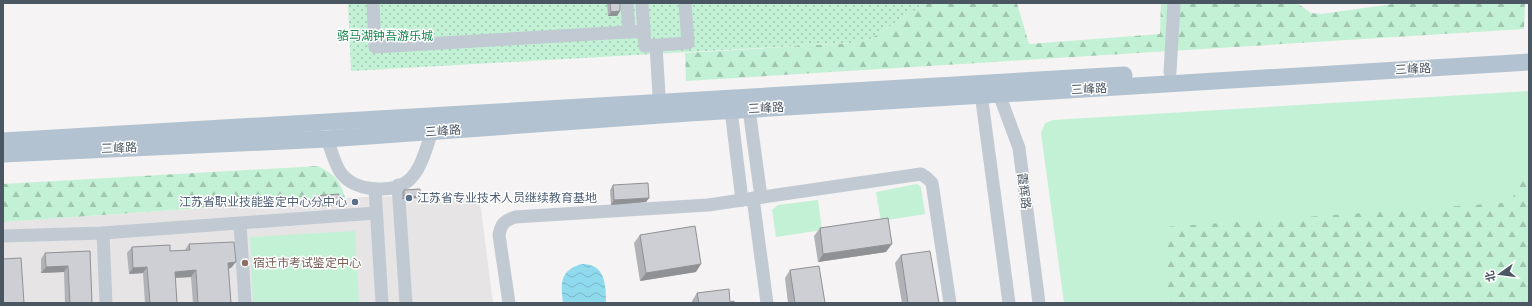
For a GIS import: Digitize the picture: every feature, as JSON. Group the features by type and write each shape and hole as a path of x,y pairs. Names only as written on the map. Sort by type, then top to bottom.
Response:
{"main road":[{"name":"三峰路","path":"998,88 1170,72 1529,50"},
{"name":"三峰路","path":"3,141 659,108 998,88 1529,62"},
{"name":"三峰路","path":"3,154 327,139 432,131 659,108"}],"street":[{"path":"373,3 375,46 644,31"},
{"path":"628,3 629,32"},
{"path":"642,3 645,46 688,43 685,3"},
{"path":"1170,72 1174,3"},
{"path":"656,46 659,108"},
{"name":"霞辉路","path":"998,88 1019,148 1039,303"},
{"path":"980,89 1008,303"},
{"path":"748,103 752,198"},
{"path":"730,104 752,198 768,303"},
{"path":"327,139 340,173 354,184 375,189 394,187 409,180 421,164 432,131"},
{"path":"509,303 499,235 500,225 506,220 514,217 685,206 921,174 932,183 950,303"},
{"path":"398,185 406,303"},
{"path":"375,189 382,303"},
{"path":"3,236 240,224 376,213"},
{"path":"240,224 245,303"},
{"path":"103,232 106,303"}],"shaded area":[{"name":"宿迁市考试鉴定中心","path":"479,194 493,303 3,303 3,222 364,197"}],"green space":[{"name":"骆马湖钟吾游乐城","path":"348,3 926,3 870,39 851,43 351,71"},
{"path":"926,3 1017,3 1029,44 1160,34 1161,3 1297,3 1311,13 1321,14 1400,3 1525,3 1524,29 686,81 685,53 851,43 870,39"},
{"path":"1529,91 1529,303 1064,303 1041,133 1045,123 1053,120"},
{"path":"318,166 336,178 341,186 345,198 3,222 3,184"},
{"path":"1516,170 1529,175 1529,303 1167,303 1165,227 1513,202"},
{"path":"917,184 921,187 925,214 881,221 876,192"},
{"path":"818,200 822,230 776,237 772,210 778,205"},
{"path":"355,231 359,303 253,303 250,237"}],"water":[{"path":"581,264 595,267 599,271 604,282 606,303 563,303 562,284 565,274 569,270"}],"building":[{"path":"610,3 620,3 620,11 611,12"},
{"path":"648,183 649,198 614,200 613,185"},
{"path":"420,189 420,196 404,197 404,190"},
{"path":"339,194 339,201 315,203 314,196"},
{"path":"888,218 892,244 823,254 820,228"},
{"path":"695,226 701,264 646,273 640,235"},
{"path":"234,242 236,262 228,263 231,303 198,303 196,270 175,272 177,303 150,303 147,267 133,268 132,247 170,245 170,251 190,250 189,244"},
{"path":"90,251 92,303 70,303 68,266 46,267 45,253"},
{"path":"930,251 939,303 908,303 901,255"},
{"path":"21,258 24,303 3,303 3,259"},
{"path":"819,266 825,303 795,303 790,270"},
{"path":"729,289 730,302 734,301 734,303 699,303 697,293"}],"place":[{"name":"江苏省专业技术人员继续教育基地","path":"409,198"},
{"name":"江苏省职业技能鉴定中心分中心","path":"355,202"},
{"name":"宿迁市考试鉴定中心","path":"245,263"}]}
